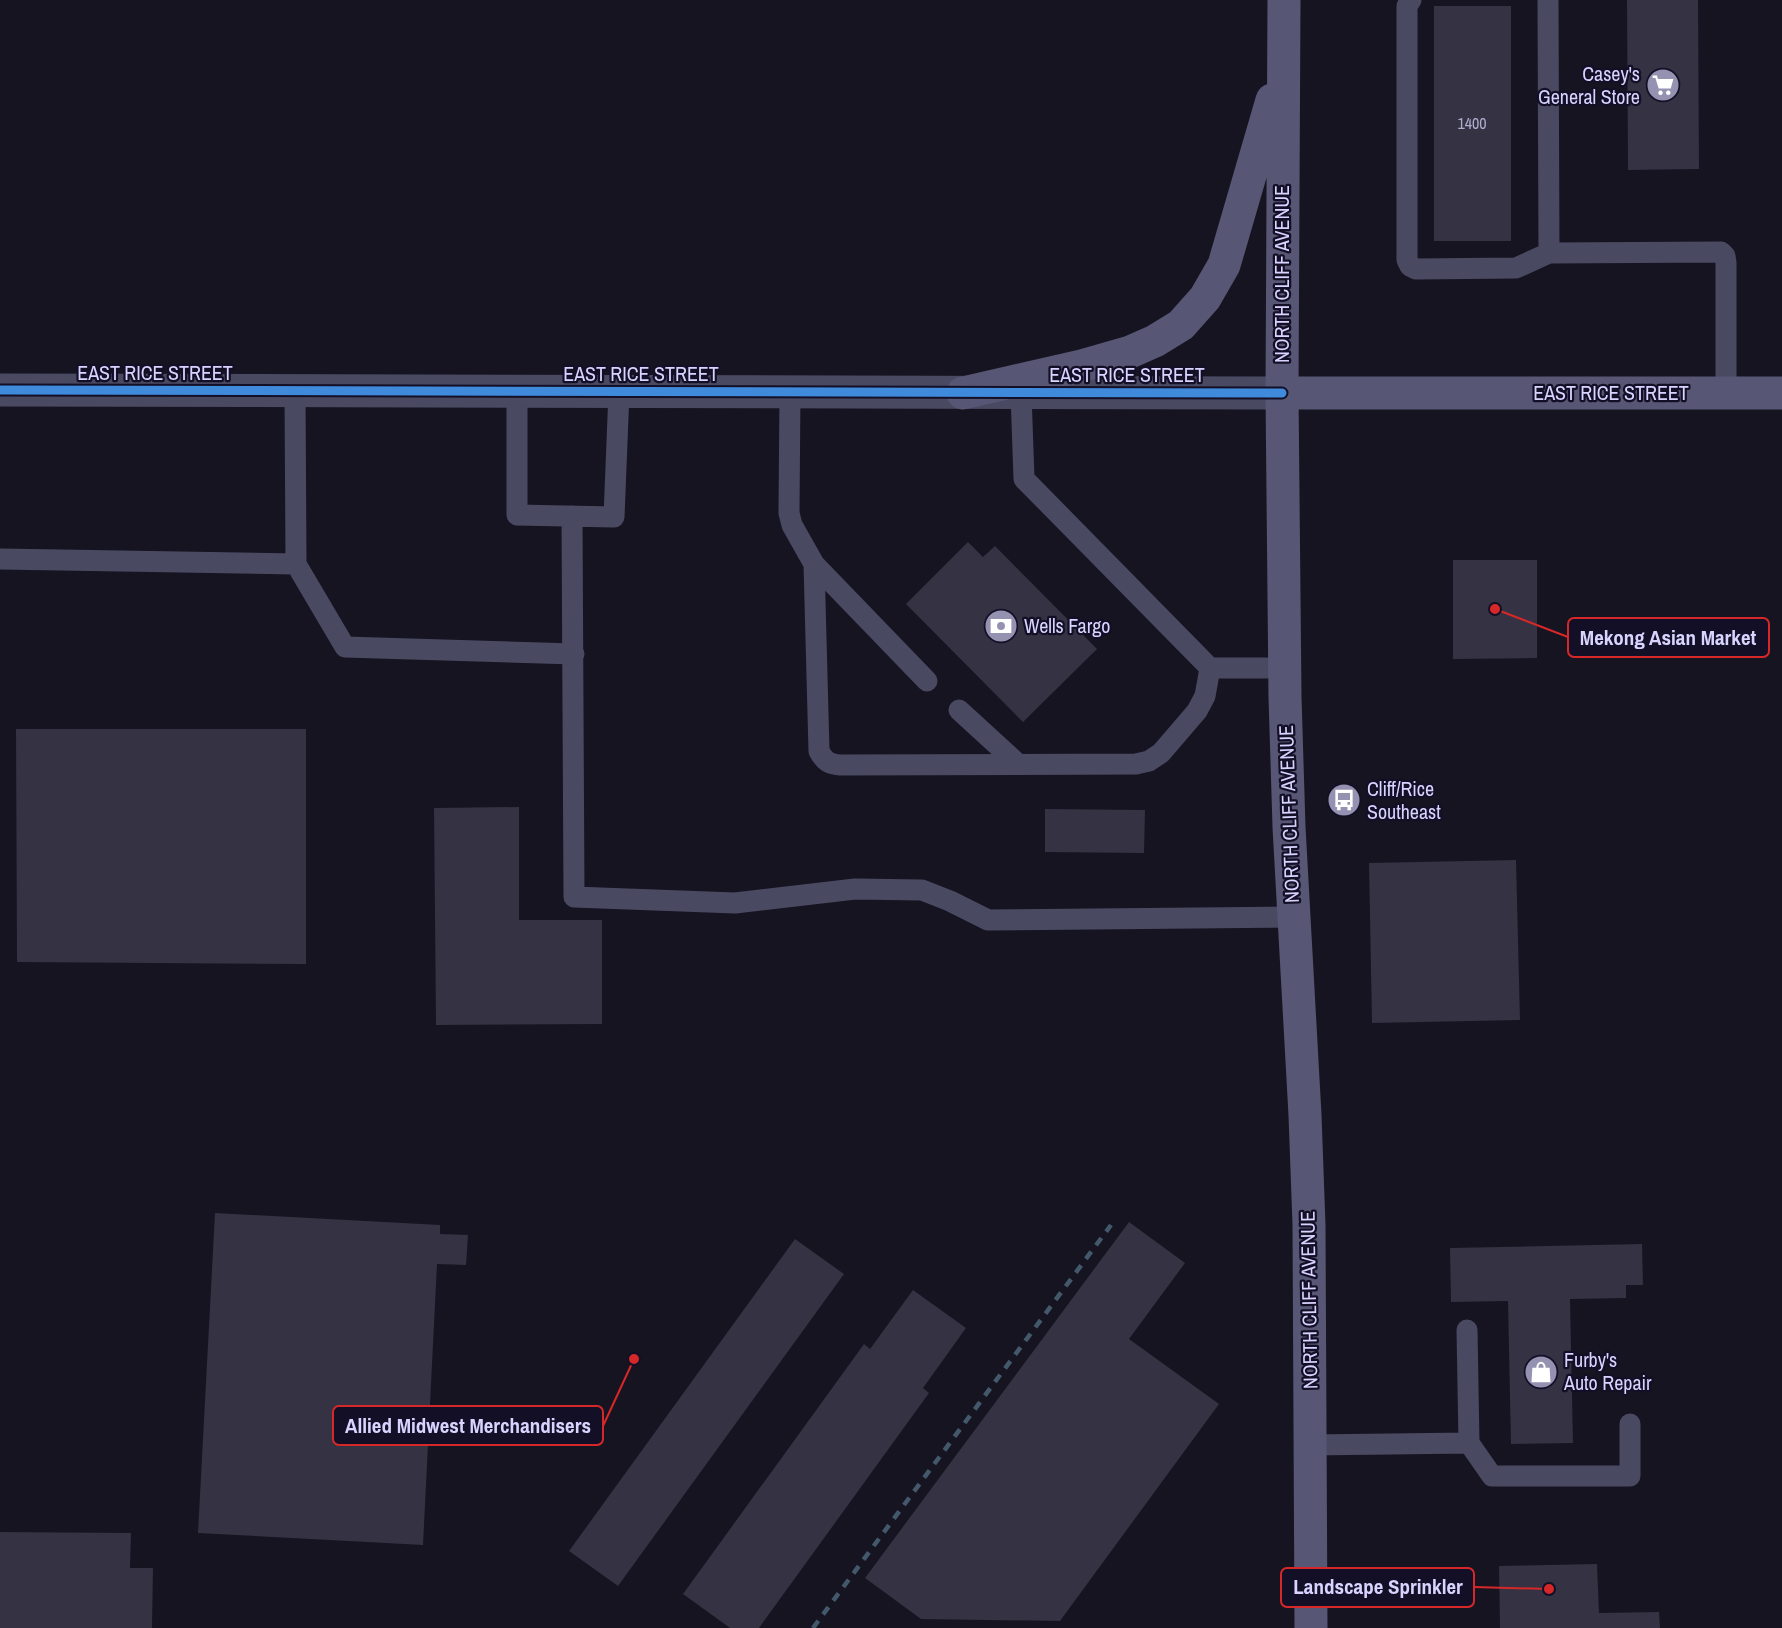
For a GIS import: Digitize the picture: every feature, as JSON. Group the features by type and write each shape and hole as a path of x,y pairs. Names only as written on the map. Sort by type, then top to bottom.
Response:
{"main road":[{"name":"NORTH CLIFF AVENUE","path":"1284,0 1282,64 1284,668 1293,917 1309,1225 1311,1628"},
{"path":"963,393 1081,366 1130,352 1155,341 1180,325 1205,298 1224,265 1282,64"},
{"name":"EAST RICE STREET","path":"1282,393 1782,393"}],"street":[{"name":"EAST RICE STREET","path":"0,390 1282,393"}],"lane":[{"path":"1411,0 1407,6 1407,260 1410,266 1416,269 1516,268 1549,253 1720,252 1725,256 1726,263 1726,393"},
{"path":"1548,0 1549,253"},
{"path":"295,391 296,564 345,647 574,654"},
{"path":"517,392 517,515 614,517 619,392"},
{"path":"790,392 789,513 792,525 814,564 927,681"},
{"path":"1021,393 1024,479 1210,668 1284,668"},
{"path":"572,516 574,897 735,903 855,889 922,890 988,920 1293,917"},
{"path":"0,559 296,564"},
{"path":"814,564 819,752 823,760 831,764 1136,764 1149,761 1161,753 1197,711 1205,696 1210,668"},
{"path":"959,710 1018,764"},
{"path":"1467,1330 1469,1443 1492,1476 1630,1476 1630,1424"},
{"path":"1311,1445 1469,1443"}],"building":[{"name":"Casey's General Store","path":"1627,0 1698,0 1699,169 1628,170"},
{"name":"Casey's General Store","path":"1434,6 1511,6 1511,241 1434,241"},
{"name":"Wells Fargo","path":"968,542 983,557 995,546 1097,649 1023,722 906,604"},
{"path":"1453,560 1537,560 1537,658 1453,659"},
{"path":"16,729 306,729 306,964 17,962"},
{"path":"519,807 519,920 602,920 602,1024 436,1025 434,808"},
{"path":"1045,809 1145,810 1144,853 1045,852"},
{"path":"1516,860 1520,1020 1372,1023 1369,863"},
{"path":"215,1213 440,1225 440,1234 468,1235 466,1265 437,1264 423,1545 198,1533"},
{"path":"1129,1222 1185,1263 1129,1339 1219,1404 1060,1621 921,1619 865,1578"},
{"path":"795,1239 844,1274 618,1586 569,1551"},
{"name":"Furby's Auto Repair","path":"1642,1244 1643,1285 1626,1285 1626,1298 1570,1299 1573,1443 1511,1444 1508,1301 1451,1302 1450,1248"},
{"path":"913,1290 966,1328 923,1388 929,1393 759,1628 730,1628 683,1594 864,1344 870,1349"},
{"path":"0,1532 131,1533 130,1568 153,1568 152,1628 0,1628"},
{"path":"1597,1564 1599,1613 1659,1612 1660,1628 1500,1628 1499,1566"}],"railway":[{"path":"813,1628 1111,1225"}],"cycle path":[{"path":"0,390 1282,393"}],"place":[{"name":"Casey's General Store","path":"1663,85"},
{"name":"Mekong Asian Market","path":"1495,609"},
{"name":"Wells Fargo","path":"1001,626"},
{"name":"Cliff/Rice Southeast","path":"1344,800"},
{"name":"Allied Midwest Merchandisers","path":"634,1359"},
{"name":"Furby's Auto Repair","path":"1541,1372"},
{"name":"Landscape Sprinkler","path":"1549,1589"}]}
